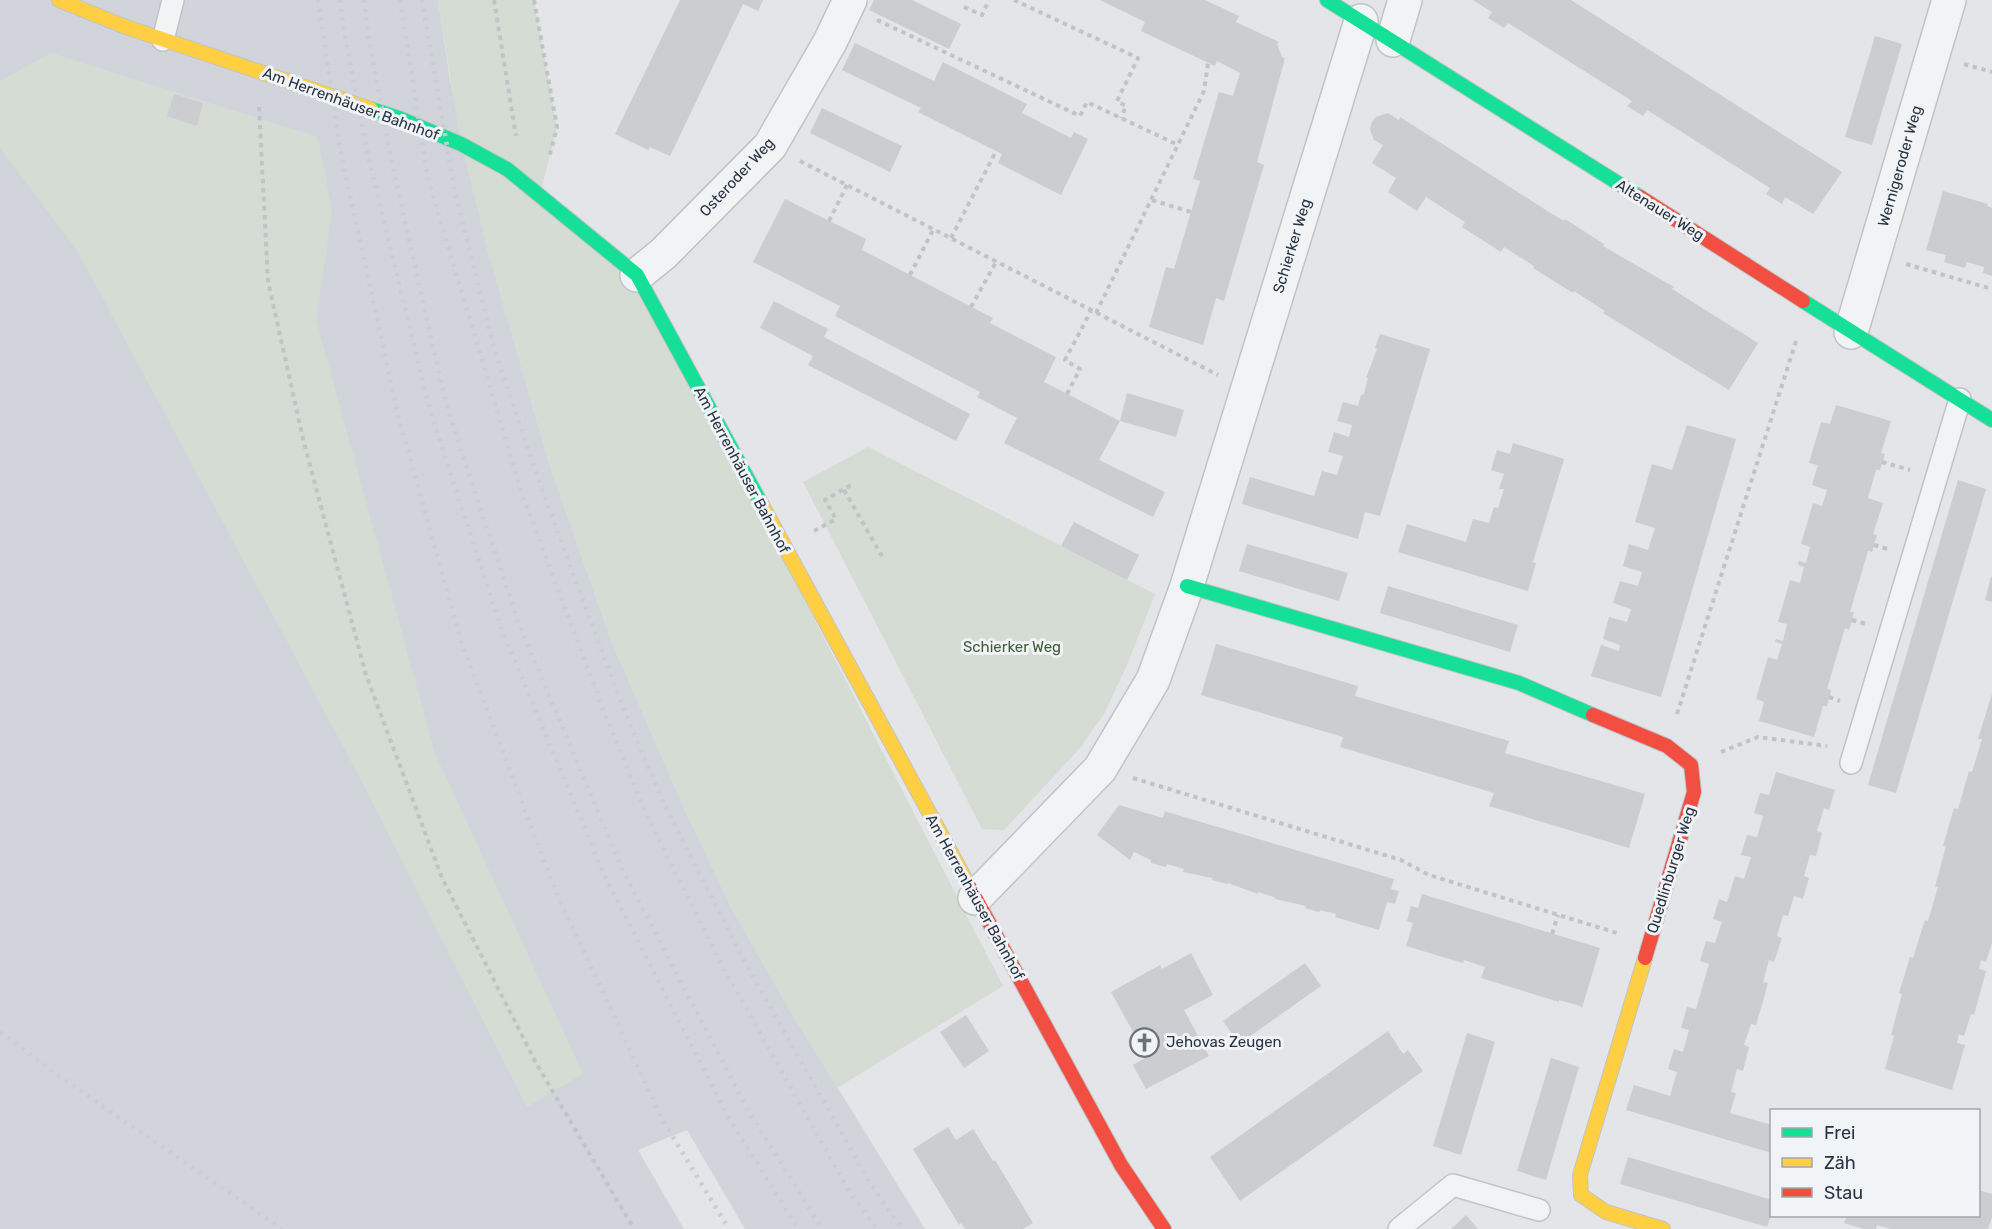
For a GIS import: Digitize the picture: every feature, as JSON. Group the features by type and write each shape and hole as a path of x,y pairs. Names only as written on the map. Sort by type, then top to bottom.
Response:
{"street":[{"name":"Am Herrenhäuser Bahnhof","path":"59,0 72,7 163,40 399,118 461,144 507,169 637,275 1120,1165 1164,1229"},
{"name":"Altenauer Weg","path":"1327,0 1992,420"},
{"path":"1393,40 1405,0"},
{"name":"Wernigeroder Weg","path":"1851,332 1949,0"},
{"name":"Osteroder Weg","path":"637,275 663,254 770,146 830,42 849,3"},
{"name":"Schierker Weg","path":"975,898 1100,769 1153,680 1188,586 1361,21"},
{"path":"1188,586 1519,683 1666,746 1691,765"},
{"name":"Quedlinburger Weg","path":"1663,1229 1606,1212 1581,1195 1580,1175 1694,792 1691,765"}],"lane":[{"path":"163,40 173,0"},
{"path":"1853,756 1960,399"},
{"path":"1399,1229 1453,1185 1539,1210"}],"path":[{"path":"494,0 517,144 507,169"},
{"path":"534,0 557,127 540,194"},
{"path":"964,7 982,15 989,0"},
{"path":"1014,0 1138,58 1117,101 1126,106 1121,118"},
{"path":"849,3 1080,116 1087,102 1178,145"},
{"path":"1096,313 1204,91 1208,63"},
{"path":"269,75 259,107 268,281 303,439 366,675 442,878 536,1063 634,1229"},
{"path":"770,146 1247,390"},
{"path":"951,238 996,151"},
{"path":"829,220 847,186"},
{"path":"1151,200 1191,212"},
{"path":"910,275 933,230"},
{"path":"1874,255 1992,289"},
{"path":"971,307 996,262"},
{"path":"1666,746 1808,303"},
{"path":"1067,394 1080,369 1065,360 1091,310"},
{"path":"785,548 836,519 825,500 851,485"},
{"path":"844,490 883,558"},
{"path":"1691,765 1758,737 1853,756"},
{"path":"1100,769 1401,860 1429,875 1649,943"},
{"path":"1552,934 1558,915"}],"shaded area":[{"path":"0,0 438,0 450,80 486,244 549,463 611,640 684,808 732,909 792,1014 925,1229 745,1229 687,1130 638,1150 684,1229 0,1229"}],"green space":[{"path":"438,0 534,0 557,127 540,194 637,275 1003,986 837,1088 732,909 684,808 611,640 549,463 486,244 461,144"},
{"path":"51,53 318,137 332,213 316,319 435,753 583,1074 527,1107 359,776 77,250 0,148 0,81"},
{"name":"Schierker Weg","path":"868,447 1155,594 1127,665 1104,714 1080,748 1004,830 982,829 803,482"}],"building":[{"path":"680,0 763,0 758,11 743,4 670,156 650,147 648,150 615,134"},
{"path":"874,0 912,0 961,24 949,49 869,10"},
{"path":"1100,0 1205,0 1239,16 1236,22 1279,42 1277,44 1282,57 1285,58 1257,162 1264,165 1224,301 1216,298 1203,345 1149,327 1166,267 1174,269 1191,212 1200,181 1193,179 1219,92 1233,96 1240,73 1217,61 1215,66 1141,31 1145,22"},
{"path":"1473,0 1571,0 1842,172 1813,214 1785,197 1782,204 1766,194 1770,188 1647,110 1643,116 1627,106 1632,101 1508,23 1504,28 1488,18 1492,12"},
{"path":"1875,36 1902,44 1872,145 1845,137"},
{"path":"855,43 934,81 943,62 1027,104 1022,113 1071,138 1074,132 1088,139 1061,195 998,163 1002,154 918,112 921,108 842,70"},
{"path":"174,94 203,103 197,126 167,116"},
{"path":"822,108 902,146 890,172 810,133"},
{"path":"1388,113 1399,120 1400,117 1549,212 1564,221 1565,219 1604,244 1603,246 1674,287 1672,289 1758,343 1729,390 1603,313 1605,311 1533,268 1534,266 1504,247 1501,252 1462,227 1465,222 1426,197 1417,211 1388,192 1396,178 1372,163 1383,145 1374,140 1370,129 1376,117"},
{"path":"1943,191 1988,204 1987,206 1992,208 1992,276 1983,273 1984,267 1967,262 1965,268 1944,262 1946,255 1926,250"},
{"path":"785,199 866,239 862,250 993,318 990,323 1056,357 1044,382 1120,421 1099,460 1165,492 1153,517 1004,443 1017,418 977,397 980,392 835,316 840,306 753,262"},
{"path":"774,301 828,329 824,337 970,414 956,441 808,365 813,356 760,328"},
{"path":"1380,334 1430,349 1380,516 1365,512 1358,539 1242,504 1250,477 1314,496 1322,471 1337,475 1343,456 1328,452 1334,432 1349,437 1352,425 1337,421 1343,402 1358,406 1361,395 1364,394 1368,378 1366,378"},
{"path":"1127,393 1184,410 1176,437 1120,421"},
{"path":"1836,405 1891,421 1881,453 1885,454 1880,470 1876,470 1868,498 1883,503 1873,534 1877,535 1872,552 1868,551 1850,612 1854,612 1852,621 1849,630 1845,628 1827,689 1831,690 1827,706 1823,706 1814,737 1759,721 1764,702 1756,699 1768,657 1777,660 1782,644 1775,642 1776,639 1783,641 1787,624 1778,622 1790,580 1800,583 1804,567 1798,565 1799,561 1806,563 1810,547 1801,544 1813,503 1822,506 1827,490 1812,485 1818,465 1809,463 1821,422 1830,424"},
{"path":"1687,425 1736,439 1661,697 1591,676 1601,645 1619,651 1620,645 1603,639 1609,617 1627,622 1631,609 1613,603 1620,581 1638,586 1642,572 1623,566 1629,544 1648,550 1655,528 1635,522 1652,464 1672,470"},
{"path":"1513,443 1564,459 1533,562 1536,563 1528,591 1398,552 1407,524 1466,542 1473,519 1489,523 1494,507 1498,508 1504,489 1499,489 1504,474 1491,470 1497,450 1510,454"},
{"path":"1958,480 1986,489 1896,793 1868,785"},
{"path":"1074,522 1139,555 1127,580 1061,546"},
{"path":"1247,544 1348,573 1339,601 1239,571"},
{"path":"1992,577 1992,602 1985,600"},
{"path":"1388,586 1518,625 1510,652 1380,613"},
{"path":"1216,644 1358,686 1355,696 1509,741 1505,753 1645,794 1629,848 1489,806 1494,793 1340,747 1343,737 1201,695"},
{"path":"1992,694 1992,943 1986,962 1981,960 1979,969 1986,971 1974,1015 1971,1014 1964,1036 1959,1034 1957,1043 1965,1045 1952,1090 1885,1069 1902,994 1899,993 1910,957 1913,958 1925,920 1928,921 1938,887 1935,887 1946,846 1943,846 1954,808 1958,809 1969,771 1972,772 1982,739 1978,739"},
{"path":"1776,772 1835,790 1829,810 1824,808 1817,831 1822,833 1816,856 1810,855 1804,876 1809,878 1803,899 1794,896 1788,916 1783,915 1777,936 1782,938 1774,962 1769,960 1763,982 1768,983 1756,1025 1751,1024 1744,1045 1749,1047 1743,1071 1737,1069 1731,1092 1736,1093 1730,1113 1770,1124 1770,1152 1626,1110 1634,1085 1670,1096 1677,1072 1668,1069 1674,1049 1683,1052 1689,1030 1681,1028 1687,1007 1696,1009 1709,964 1700,961 1706,941 1715,943 1722,922 1713,919 1719,899 1727,902 1735,876 1744,879 1751,857 1741,855 1747,835 1757,837 1763,816 1754,813 1760,793 1769,795"},
{"path":"1119,805 1163,818 1165,811 1394,879 1391,889 1399,891 1395,904 1387,902 1379,930 1335,917 1336,914 1320,910 1319,912 1305,908 1306,906 1212,880 1212,878 1183,872 1184,869 1167,864 1166,867 1151,863 1151,860 1134,852 1130,860 1097,835"},
{"path":"1422,894 1600,948 1582,1008 1481,978 1485,967 1406,946 1413,923 1407,921 1411,906 1418,908"},
{"path":"1191,953 1213,995 1184,1010 1209,1056 1146,1089 1133,1065 1147,1057 1111,992 1160,965 1162,969"},
{"path":"1305,963 1321,986 1239,1044 1223,1021"},
{"path":"966,1015 989,1051 964,1068 940,1032"},
{"path":"1388,1031 1403,1054 1408,1050 1423,1071 1240,1201 1210,1157"},
{"path":"1467,1033 1495,1042 1461,1155 1433,1146"},
{"path":"1551,1058 1579,1067 1546,1180 1517,1171"},
{"path":"948,1127 956,1140 973,1129 993,1161 995,1160 1033,1223 1023,1229 965,1229 961,1223 959,1225 913,1149"},
{"path":"1628,1157 1770,1199 1770,1217 1767,1227 1620,1184"},
{"path":"1980,1191 1992,1194 1992,1217 1988,1229 1891,1229 1877,1225 1876,1229 1864,1229 1844,1223 1847,1217 1980,1217"},
{"path":"1466,1215 1478,1229 1451,1229"}],"railway":[{"path":"318,0 340,149 397,411 461,641 554,887 662,1119 729,1229"},
{"path":"340,0 368,156 430,410 500,625 604,875 727,1115 798,1229"},
{"path":"364,0 369,40 392,163 446,404 517,619 622,869 748,1110 822,1229"},
{"path":"400,0 428,179 522,494 605,714 649,821 725,971 849,1191 876,1229"},
{"path":"422,0 455,192 494,348 541,487 623,708 666,808 742,957 870,1183 902,1229"},
{"path":"0,1032 56,1074 282,1229"}],"traffic: fast":[{"path":"1327,0 1640,197"},
{"path":"371,109 461,144 507,169 637,275 762,505"},
{"path":"1803,301 1992,420"},
{"path":"1187,586 1519,683 1593,715"}],"traffic: slow":[{"path":"59,0 126,27 371,109"},
{"path":"762,505 968,884"},
{"path":"1645,958 1580,1175 1581,1195 1606,1212 1663,1229"}],"traffic: jam":[{"path":"1640,197 1803,301"},
{"path":"1593,715 1667,746 1691,765 1694,792 1645,958"},
{"path":"968,884 1121,1165 1164,1229"}],"place":[{"name":"Jehovas Zeugen","path":"1145,1042"}]}
